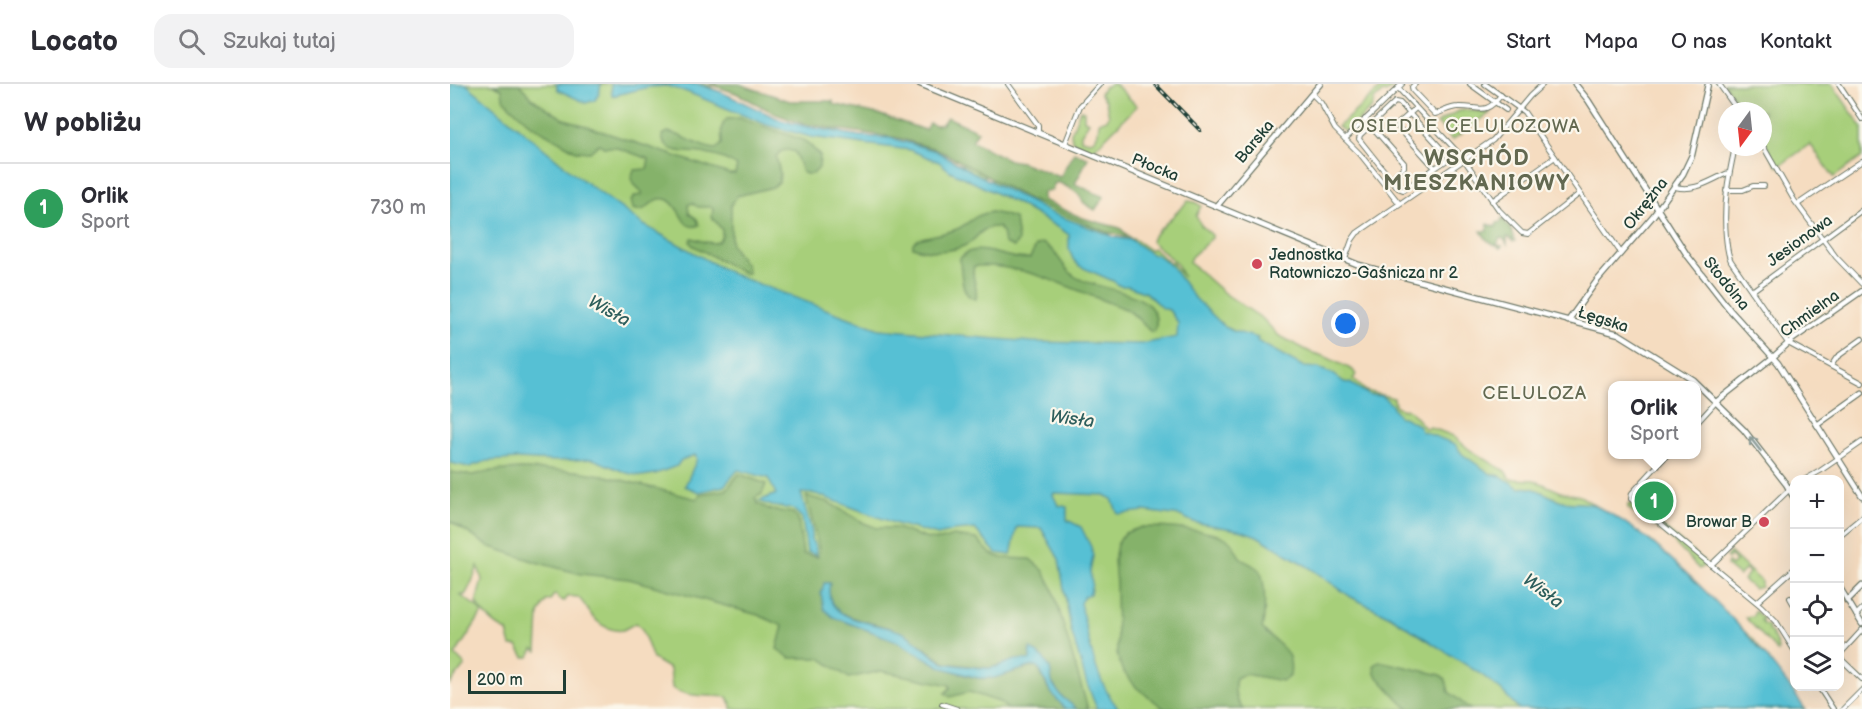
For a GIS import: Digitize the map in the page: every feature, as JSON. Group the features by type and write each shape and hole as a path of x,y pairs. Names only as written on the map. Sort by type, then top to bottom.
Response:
{"street":[{"name":"Płocka","path":"920,84 1381,272"},
{"path":"1008,84 1038,125 1038,133"},
{"path":"1065,144 1080,106 1100,84"},
{"name":"Barska","path":"1217,206 1320,84"},
{"path":"1346,139 1402,84"},
{"path":"1414,84 1412,90 1433,114"},
{"path":"1470,84 1506,110"},
{"path":"1485,84 1520,109 1621,253"},
{"path":"1345,259 1357,233 1496,137 1542,84"},
{"name":"Stodólna","path":"1575,84 1585,95 1687,255 1708,283 1783,370 1862,496"},
{"name":"Okrężna","path":"1568,321 1596,282 1675,187 1690,159 1708,84"},
{"path":"1719,84 1732,102"},
{"path":"1839,84 1862,118"},
{"path":"1398,88 1464,160 1492,201 1522,233 1526,234 1579,194"},
{"path":"1312,94 1321,103 1335,129 1385,184 1399,203"},
{"path":"1427,120 1433,114 1457,107 1480,110 1493,105 1501,95"},
{"path":"1396,102 1400,103 1448,154 1447,160 1403,190 1398,188 1359,140 1360,135 1371,125 1396,102"},
{"path":"1416,108 1398,124 1398,127 1441,176"},
{"path":"1365,119 1404,163 1404,167 1385,184"},
{"path":"1733,156 1724,214 1729,257 1788,343 1862,383"},
{"path":"1769,156 1789,192 1823,239 1862,284"},
{"path":"1492,201 1555,157"},
{"path":"1798,204 1862,161"},
{"path":"1675,187 1683,189 1697,187 1729,173"},
{"path":"1726,190 1764,186"},
{"name":"Jesionowa","path":"1752,291 1862,210"},
{"name":"Łęgska","path":"1381,272 1622,336 1693,381"},
{"name":"Chmielna","path":"1716,402 1788,343 1862,291"},
{"path":"1831,366 1837,357 1862,339"},
{"name":"Łęgska","path":"1701,388 1747,434 1790,485"},
{"path":"1817,425 1862,393"},
{"path":"1701,418 1716,402"},
{"path":"1812,475 1862,442"},
{"path":"1664,459 1631,497 1757,602 1790,639"},
{"path":"1711,565 1790,489"},
{"path":"1844,531 1862,518"},
{"path":"1757,602 1790,573"},
{"path":"1847,601 1862,586"},
{"path":"1844,596 1862,624"},
{"path":"1856,615 1862,609"},
{"path":"1844,650 1862,630"},
{"path":"1844,661 1862,679"},
{"path":"1843,709 1862,690"},
{"path":"1821,691 1833,709"},
{"path":"942,704 957,709"}],"green space":[{"path":"450,84 705,84 775,120 850,135 925,146 962,165 967,160 984,173 985,180 988,182 994,179 1091,221 1113,237 1134,239 1150,250 1155,249 1170,263 1172,262 1183,277 1177,264 1151,241 1153,236 1188,201 1195,202 1201,206 1196,216 1212,238 1191,257 1189,262 1224,293 1263,319 1278,335 1310,352 1353,370 1356,375 1353,379 1366,391 1394,398 1395,405 1410,411 1426,429 1430,427 1453,436 1470,450 1505,471 1510,479 1534,480 1561,492 1580,496 1652,542 1699,585 1756,643 1805,709 732,709 727,697 691,695 672,688 670,669 653,659 642,629 636,623 623,630 608,628 594,618 578,597 568,596 564,601 555,594 546,601 539,614 537,651 533,649 529,657 524,657 517,646 511,646 507,631 486,616 476,603 482,580 478,566 467,592 465,595 460,595 482,613 455,655 465,665 450,684"},
{"path":"493,84 519,84 533,99 562,118 729,174 735,174 737,166 714,156 673,150 667,147 662,135 668,132 716,149 722,144 724,122 727,119 739,118 803,140 820,156 819,168 813,174 806,174 802,172 795,152 782,151 776,157 780,173 779,182 773,187 737,196 731,205 731,245 746,265 748,273 744,274 692,245 690,241 692,238 714,243 719,241 722,230 712,217 711,207 698,207 692,203 688,205 689,213 697,219 699,225 693,227 685,222 673,203 668,200 658,199 643,210 633,209 631,201 635,196 642,195 642,192 631,178 634,170 647,169 649,159 599,144 590,152 576,151 531,125 503,98 502,89"},
{"path":"709,84 739,84 790,101 833,101 833,104 878,114 925,130 929,123 942,124 947,117 978,131 972,141 1009,160 1021,162 1060,177 1074,152 1088,158 1075,184 1104,197 1095,210 1084,203 1073,190 1058,182 1054,184 1052,190 1043,192 1043,200 1082,218 1120,228 1129,237 1106,232 1028,199 939,150 898,138 803,124 776,114 736,93"},
{"path":"1385,84 1397,84 1374,100 1372,108 1346,132 1338,127"},
{"path":"1724,84 1832,84 1862,127 1862,157 1834,177 1810,144 1778,167 1772,156 1772,102 1737,102"},
{"path":"1116,85 1137,106 1095,148 1095,152 1072,141 1071,133 1080,110 1084,111 1084,120 1089,122 1081,134 1081,139 1090,141 1095,139 1099,122 1109,116 1106,101 1100,93 1104,87"},
{"path":"1459,111 1490,113 1452,140 1437,123"},
{"path":"992,212 1015,219 1018,241 1014,247 1004,243 1002,232 998,227 992,227 987,228 966,245 954,249 933,251 913,247 913,243 918,239 957,229 976,217"},
{"path":"1502,218 1512,231 1515,241 1507,237 1507,244 1504,239 1500,238 1497,245 1502,246 1500,248 1487,240 1481,231 1487,231 1488,224 1496,227"},
{"path":"1042,243 1051,249 1074,276 1141,299 1151,307 1156,317 1155,331 1151,332 1126,309 1051,280 1012,269 974,266 976,299 967,295 960,263 960,258 966,253 975,250 1023,259 1030,258 1036,246"},
{"path":"520,469 577,471 602,475 697,499 700,494 726,490 739,474 766,484 762,494 755,498 758,504 771,510 793,513 798,519 803,554 818,557 819,549 806,496 828,502 877,528 896,528 928,539 941,540 953,536 977,539 991,554 1002,558 1030,559 1043,570 1053,589 1088,709 1077,709 1061,696 1052,683 1050,668 1030,649 1030,660 1017,660 989,668 945,663 924,647 890,628 836,611 830,602 828,593 830,583 824,583 833,617 890,638 968,676 993,678 1037,666 1049,690 1066,709 1008,709 999,702 969,692 950,697 945,693 950,685 881,671 849,678 820,658 790,658 777,649 783,626 758,615 629,579 581,574 539,563 488,546 450,521 450,472 473,475"},
{"path":"1647,486 1670,505 1660,516 1638,497"},
{"path":"1634,503 1705,562 1704,566 1699,569 1665,533 1628,508 1628,504"},
{"path":"1142,527 1212,533 1231,542 1240,557 1261,573 1264,597 1262,628 1287,653 1291,666 1290,676 1282,681 1245,674 1236,678 1235,695 1243,709 1165,709 1137,688 1122,670 1117,654 1114,561 1117,544 1125,533"},
{"path":"1730,552 1761,581 1761,587 1754,589 1743,580 1749,573 1746,569 1739,576 1727,566 1728,563 1731,566 1736,561 1731,555 1728,559 1726,557"},
{"path":"1755,611 1763,618 1761,620 1764,625 1767,625 1768,630 1773,634 1778,652 1745,617 1753,616"},
{"path":"1379,661 1441,675 1446,680 1449,692 1470,709 1409,709 1375,674 1374,666"}],"water":[{"name":"Wisła","path":"450,84 466,84 577,176 644,225 732,274 879,329 1033,342 1142,344 1177,337 1178,323 1169,310 1162,308 1146,293 1128,286 1120,286 1079,266 1069,249 1069,235 1018,204 950,171 939,162 910,150 811,137 767,125 667,86 649,87 612,96 611,84 698,84 721,92 781,120 860,136 891,138 936,151 1049,212 1114,237 1131,240 1153,255 1156,254 1172,267 1193,296 1225,327 1258,338 1257,341 1304,367 1318,368 1369,395 1382,396 1391,404 1399,417 1418,425 1421,431 1455,444 1462,454 1491,474 1501,476 1519,488 1532,488 1566,502 1593,505 1623,521 1677,564 1730,616 1770,661 1805,709 1519,709 1482,675 1390,616 1351,597 1310,568 1257,536 1243,531 1193,522 1181,516 1144,511 1118,514 1112,499 1104,495 1054,493 1058,505 1067,507 1067,520 1081,527 1093,556 1090,594 1084,596 1080,603 1098,672 1119,709 1097,709 1071,630 1059,559 1041,528 1017,527 1011,555 996,553 975,529 938,535 897,524 816,494 801,493 816,555 807,552 802,518 793,509 772,506 759,501 776,494 768,478 738,470 724,486 699,492 685,486 697,459 695,455 681,460 677,466 642,476 627,473 593,459 556,461 517,459 487,461 469,467 450,463"},
{"path":"556,84 601,84 595,100 586,103 558,90"},
{"path":"824,583 830,583 830,596 834,606 843,614 904,633 944,663 982,668 993,667 1016,660 1030,660 1030,648 1044,659 1050,668 1052,683 1061,696 1077,709 1066,709 1059,702 1052,694 1037,666 994,678 978,678 943,668 896,641 833,617 824,609 821,594"}],"railway":[{"path":"1155,84 1200,130"}],"place":[{"name":"Jednostka Ratowniczo-Gaśnicza nr 2","path":"1257,264"},
{"name":"Orlik","path":"1654,501"},
{"name":"Browar B","path":"1764,522"}],"district":[{"name":"OSIEDLE CELULOZOWA","path":"1466,126"},
{"name":"WSCHÓD MIESZKANIOWY","path":"1477,170"},
{"name":"CELULOZA","path":"1535,393"}]}
